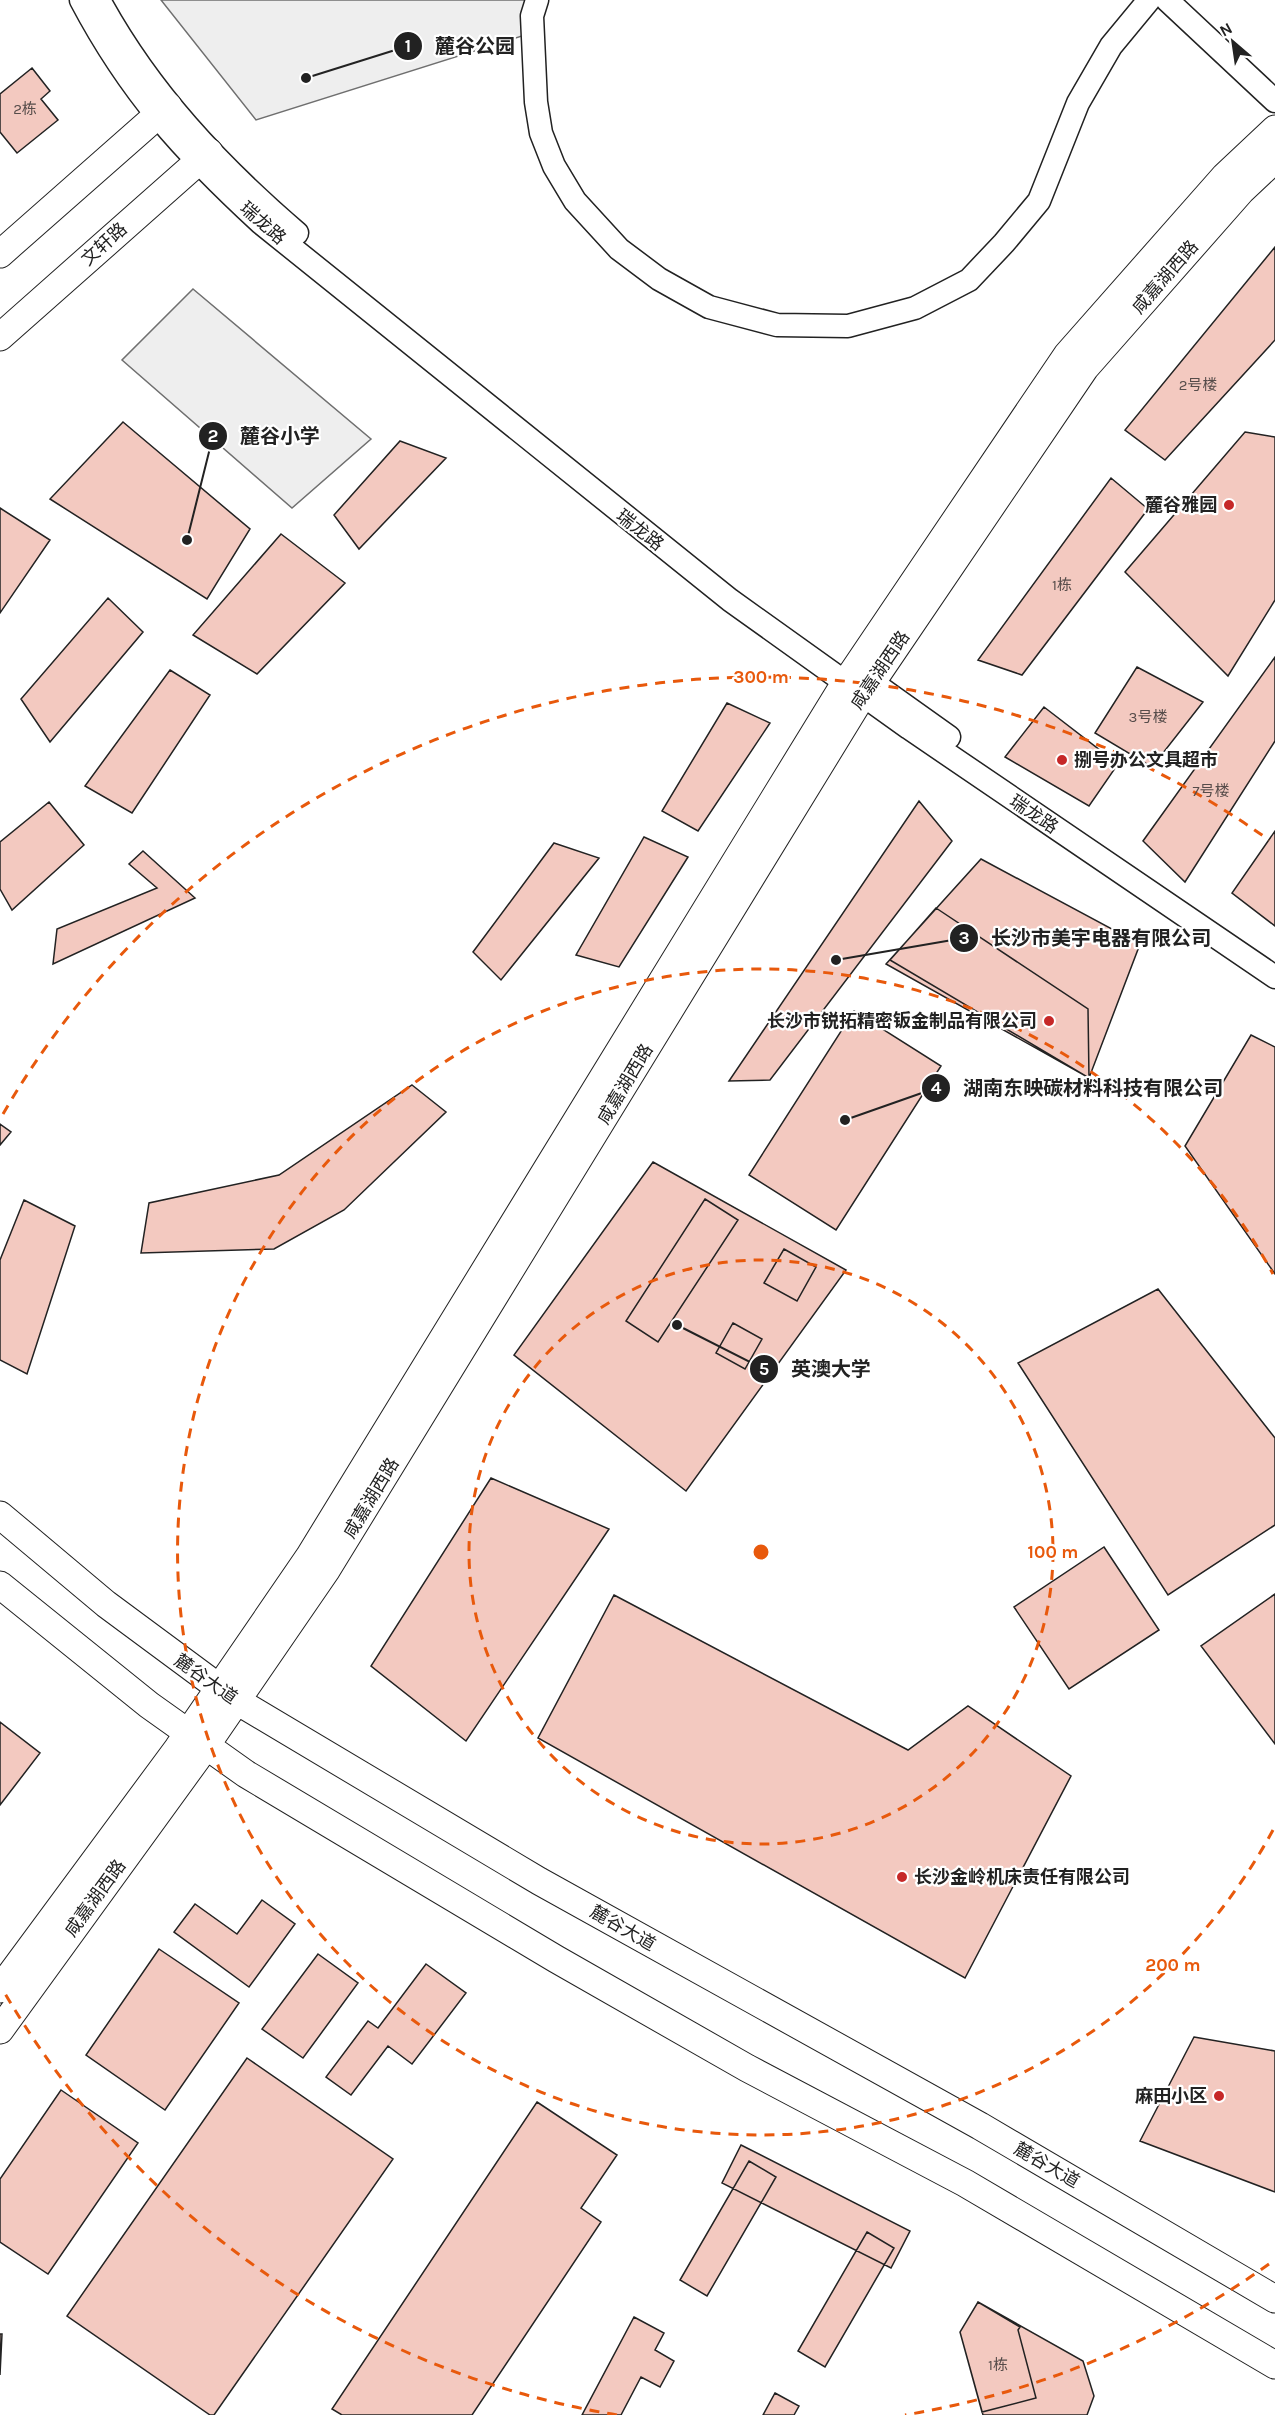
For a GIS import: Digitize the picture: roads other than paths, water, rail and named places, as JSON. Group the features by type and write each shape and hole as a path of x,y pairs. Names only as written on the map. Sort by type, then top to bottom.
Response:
{"main road":[{"path":"0,254 162,112"},
{"name":"咸嘉湖西路","path":"0,2030 227,1696 309,1557 858,682 1067,355 1225,176 1275,129"},
{"name":"文轩路","path":"0,337 203,157"},
{"name":"咸嘉湖西路","path":"858,682 1085,368 1240,191 1275,159"},
{"name":"麓谷大道","path":"0,1515 106,1604 227,1696 539,1881 990,2132 1275,2299"},
{"path":"0,1585 196,1740 256,1780 566,1965 747,2068 965,2183 1275,2365"},
{"name":"咸嘉湖西路","path":"0,1989 196,1740"}],"street":[{"name":"瑞龙路","path":"81,0 126,78 162,112 261,223 646,535 730,600 858,682 1275,961"},
{"name":"瑞龙路","path":"99,0 140,69 162,112"},
{"path":"537,0 532,16 536,102 541,133 554,166 575,201 619,249 659,279 709,307 777,325 848,326 915,308 969,280 1004,243 1039,201 1078,103 1111,46 1149,0"},
{"path":"1167,0 1275,101"},
{"name":"瑞龙路","path":"858,682 1275,977"}],"place":[{"name":"麓谷公园","path":"306,78"},
{"name":"麓谷雅园","path":"1229,505"},
{"name":"麓谷小学","path":"187,540"},
{"name":"捌号办公文具超市","path":"1062,760"},
{"name":"长沙市美宇电器有限公司","path":"836,960"},
{"name":"长沙市锐拓精密钣金制品有限公司","path":"1049,1021"},
{"name":"湖南东映碳材料科技有限公司","path":"845,1120"},
{"name":"英澳大学","path":"677,1325"},
{"name":"长沙金岭机床责任有限公司","path":"902,1877"},
{"name":"麻田小区","path":"1219,2096"}]}
